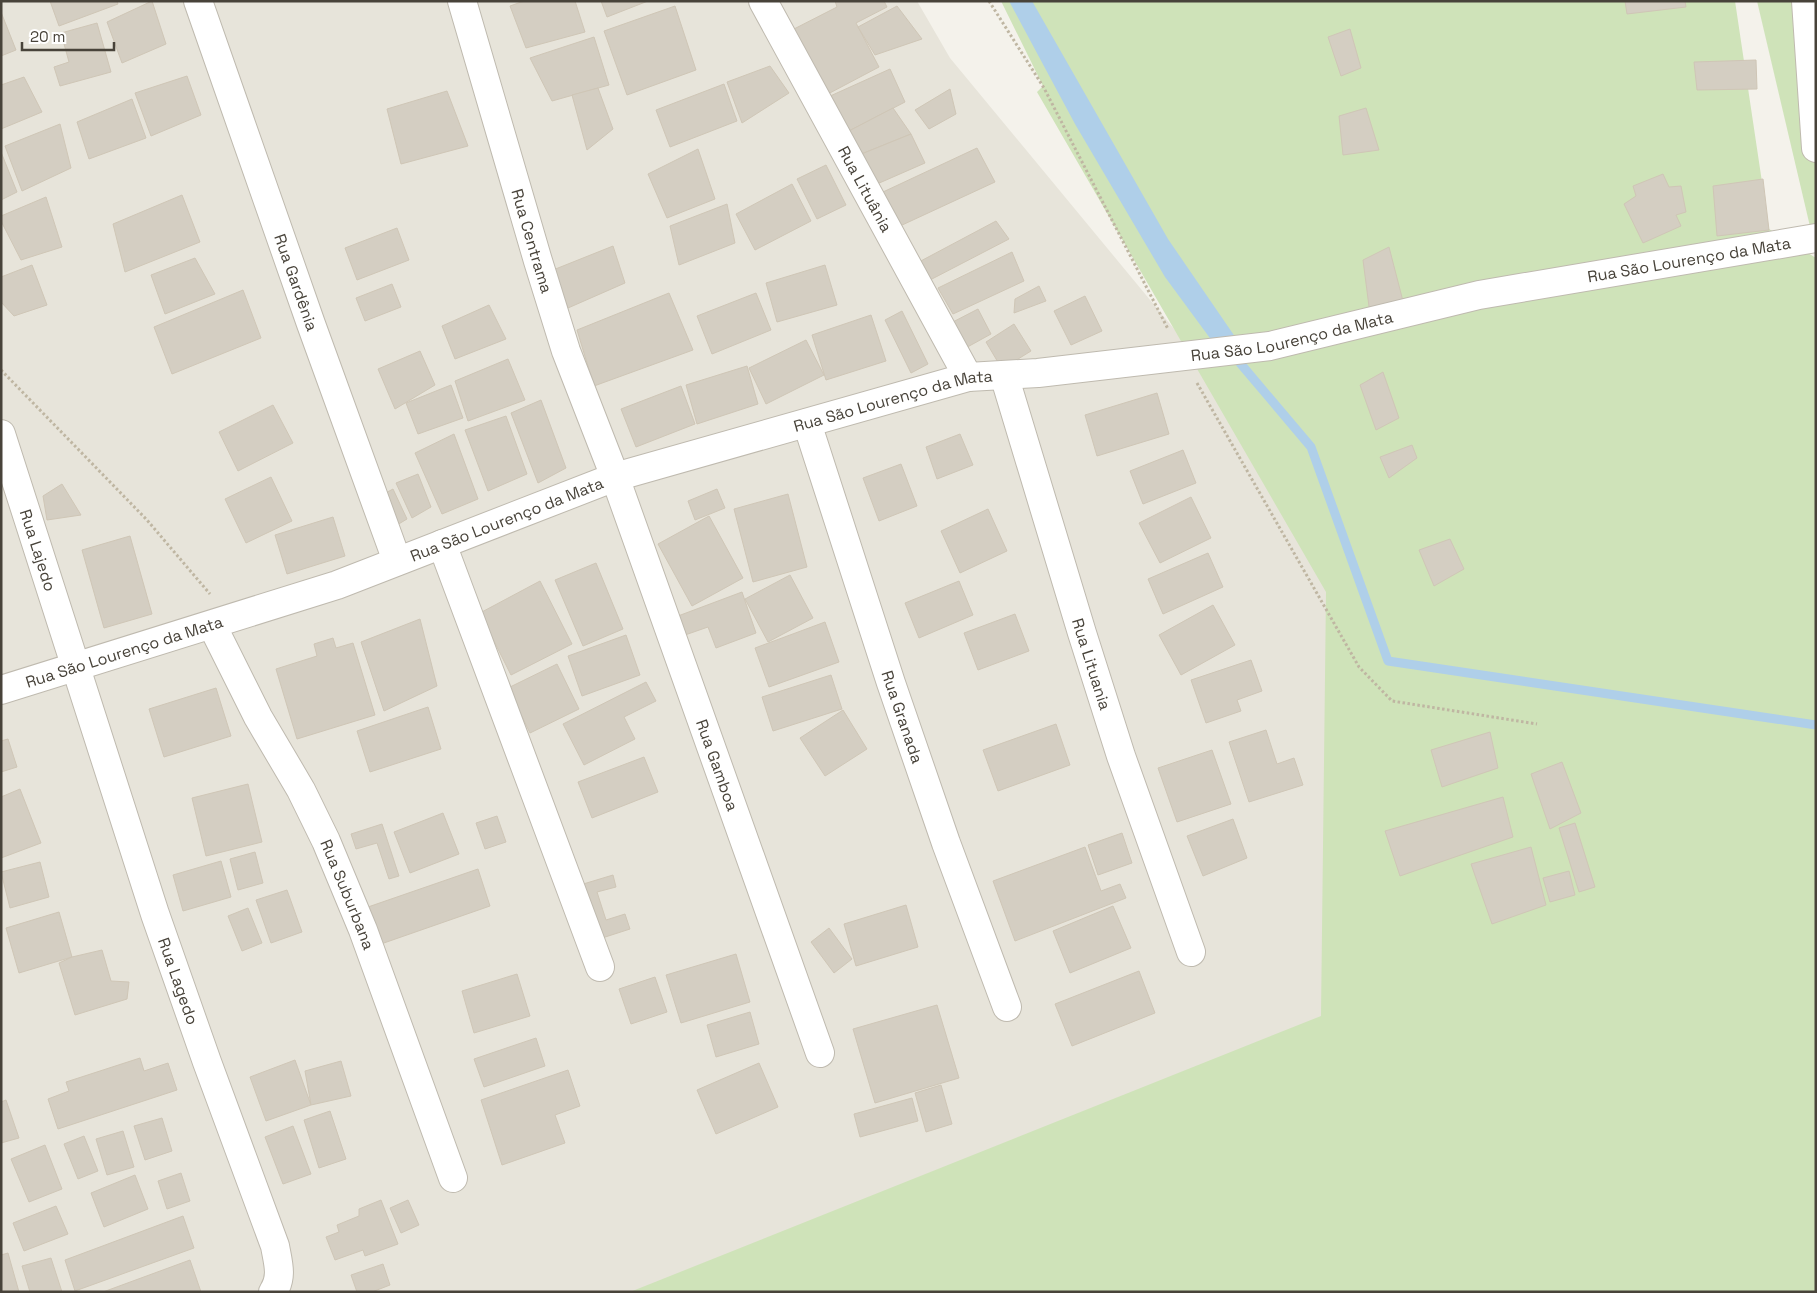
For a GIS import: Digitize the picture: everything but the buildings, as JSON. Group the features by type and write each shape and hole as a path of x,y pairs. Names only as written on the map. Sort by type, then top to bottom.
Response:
{"street":[{"name":"Rua Gardênia","path":"198,1 314,333 397,561"},
{"name":"Rua Centrama","path":"462,1 566,351 615,477"},
{"name":"Rua Lituânia","path":"763,1 968,377"},
{"path":"1806,1 1816,148"},
{"name":"Rua São Lourenço da Mata","path":"1,690 337,585 615,477 968,377 1038,373 1270,346 1479,295 1816,238"},
{"name":"Rua Lituania","path":"1004,375 1121,756 1191,952"},
{"name":"Rua Granada","path":"807,423 891,682 946,843 1007,1007"},
{"name":"Rua Lajedo","path":"1,434 76,667"},
{"name":"Rua Gamboa","path":"615,477 820,1053"},
{"path":"442,544 600,967"},
{"name":"Rua Suburbana","path":"220,621 258,717 301,790 326,841 363,930 453,1178"},
{"name":"Rua Lagedo","path":"76,667 155,914 275,1246 280,1274 273,1292"}],"path":[{"path":"989,1 1044,88 1182,356 1359,667 1392,701 1538,724"},
{"path":"1,370 147,520 220,621"}],"shaded area":[{"path":"1,1 917,1 950,58 1657,913 633,1292 1,1292"}],"green space":[{"path":"1001,1 1735,1 1769,229 1816,258 1816,1292 630,1292 1321,1016 1326,592 1037,92 1043,86"},
{"path":"1757,1 1816,1 1816,252"}],"water":[{"path":"1009,1 1032,1 1168,239 1240,344 1215,345 1165,277 1075,124"}],"waterway":[{"path":"1240,363 1311,447 1388,661 1816,725"}]}
